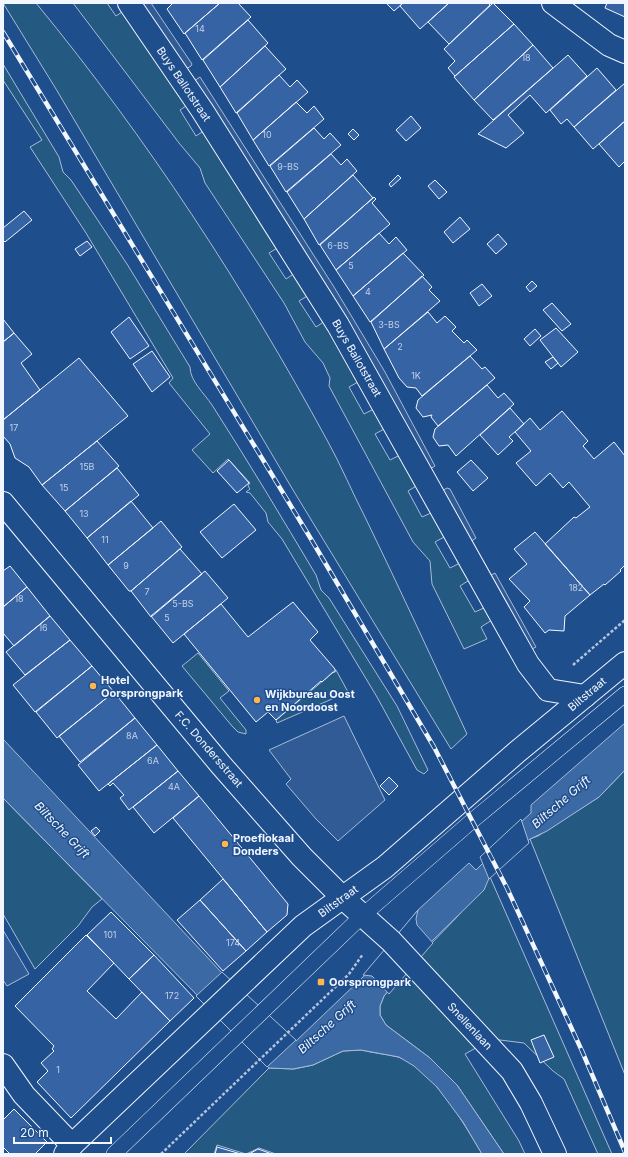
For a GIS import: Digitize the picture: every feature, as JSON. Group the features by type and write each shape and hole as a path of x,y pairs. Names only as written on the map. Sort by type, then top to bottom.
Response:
{"street":[{"name":"Buys Ballotstraat","path":"130,3 202,110 338,325 528,664 548,690"},
{"path":"553,3 609,45 625,52"},
{"name":"F.C. Dondersstraat","path":"3,503 221,765 302,856 362,916"},
{"name":"Biltstraat","path":"68,1150 211,1012 303,926 385,867 518,752 625,663"},
{"path":"548,690 585,696"},
{"name":"Snellenlaan","path":"362,916 391,941 512,1070 531,1103 555,1154"},
{"path":"3,1065 24,1095 68,1150"}],"lane":[{"path":"114,1154 362,916 473,820 625,694"}],"path":[{"path":"548,690 578,660 625,620"},
{"path":"161,1154 288,1032"}],"shaded area":[{"path":"3,3 36,3 77,54 155,160 228,270 262,326 337,459 467,734 451,749 293,490 56,89"},
{"path":"73,3 107,3 116,16 125,10 189,104 180,110 196,136 205,130 279,247 269,253 286,279 295,273 309,295 299,301 316,327 325,321 360,381 349,387 364,414 374,409 386,428 375,434 390,460 400,455 418,485 408,491 422,517 433,512 446,536 435,542 450,568 460,563 471,579 460,586 475,612 486,607 492,620 481,627 487,639 464,649 432,584 430,561 413,542 329,386 330,378 323,363 305,342 284,303 205,183 200,168 179,143"},
{"path":"139,3 151,3 192,64 191,66 186,69"},
{"path":"3,64 59,157 63,172 71,180 127,264 190,367 192,377 198,387 212,405 316,575 321,590 329,598 397,706 428,770 424,774 417,770 377,697 282,539 268,522 266,513 250,493 246,492 250,489 248,486 250,483 228,459 213,473 192,450 210,434 169,383 173,378 86,233 30,147 42,140 3,80"},
{"path":"200,77 334,287 385,372 435,466 430,469 194,81"},
{"path":"447,488 450,489 476,538 470,542 442,491"},
{"path":"495,573 536,647 530,650 489,576"},
{"path":"198,653 229,691 220,698 246,730 246,734 238,732 232,726 182,666"},
{"path":"336,670 348,692 277,723 276,720"},
{"path":"344,716 385,800 338,841 316,819 286,784 291,779 269,750"},
{"path":"625,770 625,1075 530,839 538,836 599,797"},
{"path":"3,798 102,899 92,907 78,926 35,969 3,914"},
{"path":"490,877 612,1154 598,1154 564,1079 553,1071 524,1043 492,1039 465,1054 519,1141 525,1154 504,1154 457,1085 430,1058 386,1025 380,1015 380,1006 384,996 402,974 457,917"},
{"path":"3,930 29,974 7,986 3,980"},
{"path":"361,1050 398,1057 411,1063 423,1073 435,1085 457,1113 482,1154 276,1154 259,1148 246,1154 217,1145 214,1154 184,1154 269,1068 294,1069 313,1065 343,1051"}],"water":[{"name":"Biltsche Grift","path":"625,723 625,770 599,797 547,831 530,839 490,876 484,890 432,941 402,974 384,996 380,1006 380,1015 386,1025 430,1058 457,1085 504,1154 482,1154 463,1122 437,1087 414,1066 399,1057 361,1050 343,1051 313,1065 293,1069 269,1068 3,798 3,739 221,972 296,1041 363,977 418,910 469,863 476,870 483,863 481,858 531,813 531,805"}],"pier":[{"path":"521,819 529,843 489,879 480,857"},
{"path":"418,910 416,919 417,925 433,943 389,994 372,976 363,975"},
{"path":"222,972 296,1040 267,1067 196,996"}],"building":[{"path":"173,3 220,3 184,34 167,9"},
{"path":"220,3 238,3 251,17 202,60 185,33"},
{"path":"386,3 403,3 394,11"},
{"path":"403,3 449,3 420,29 400,6"},
{"path":"449,3 488,3 490,5 449,44 428,22"},
{"path":"493,3 514,24 455,76 448,68 455,61 444,49"},
{"path":"607,3 625,3 625,17 605,8"},
{"path":"248,20 268,43 220,87 203,60"},
{"path":"514,24 533,45 474,100 454,77"},
{"path":"533,45 553,68 493,120 474,100"},
{"path":"265,46 286,69 236,113 220,87"},
{"path":"568,55 587,76 546,113 530,95 508,115 524,133 506,148 478,134"},
{"path":"597,68 616,90 574,127 567,119 561,124 550,110"},
{"path":"279,75 290,87 297,80 308,92 253,140 237,113"},
{"path":"625,83 625,121 593,149 574,127"},
{"path":"296,102 307,113 314,106 324,119 269,166 253,140"},
{"path":"411,116 421,128 406,141 396,130"},
{"path":"625,121 625,161 619,167 599,144"},
{"path":"314,128 324,139 330,133 341,145 286,192 270,166"},
{"path":"353,129 359,135 354,140 348,134"},
{"path":"331,154 341,165 347,159 357,171 304,219 287,192"},
{"path":"353,175 373,198 319,245 304,219"},
{"path":"398,175 401,178 391,187 389,184"},
{"path":"435,180 447,192 439,199 428,186"},
{"path":"374,197 376,199 372,203 390,224 336,270 320,245"},
{"path":"24,211 32,220 5,242 3,240 3,228"},
{"path":"460,217 470,229 453,243 444,232"},
{"path":"379,233 389,244 396,237 407,250 353,296 336,270"},
{"path":"498,234 507,244 496,254 487,244"},
{"path":"87,241 92,247 80,256 75,249"},
{"path":"403,253 424,275 370,322 353,296"},
{"path":"422,276 432,287 429,290 440,301 384,349 371,322"},
{"path":"532,281 537,286 530,292 526,287"},
{"path":"482,284 492,296 479,306 470,293"},
{"path":"552,303 571,324 562,331 543,310"},
{"path":"428,312 437,323 445,316 456,327 452,331 464,343 467,340 477,350 422,396 416,388 407,387 399,378 384,349"},
{"path":"129,317 149,346 130,359 111,332"},
{"path":"3,319 14,333 3,342"},
{"path":"556,328 578,352 561,367 540,340"},
{"path":"535,329 541,336 530,346 524,339"},
{"path":"14,333 32,354 21,363 40,390 3,420 3,342"},
{"path":"152,351 170,377 152,392 133,364"},
{"path":"470,356 482,369 485,367 495,378 438,426 431,417 432,415 423,417 416,408 418,400"},
{"path":"553,357 558,363 551,369 545,362"},
{"path":"79,358 128,416 42,485 29,467 15,458 10,444 3,436 3,420"},
{"path":"487,385 498,398 504,393 514,404 456,456 448,445 439,446 433,437 435,429"},
{"path":"510,408 524,424 509,437 513,441 498,455 480,435"},
{"path":"562,411 588,441 583,446 594,459 614,442 625,456 625,565 620,570 621,571 605,585 604,584 590,595 545,544 574,517 576,518 590,507 569,482 563,488 550,473 536,486 516,463 531,451 515,432 530,418 540,430"},
{"path":"97,441 119,466 65,511 42,485"},
{"path":"229,460 249,483 237,493 217,471"},
{"path":"471,460 488,478 473,491 457,472"},
{"path":"117,468 139,495 87,538 65,511"},
{"path":"131,501 153,528 108,565 87,538"},
{"path":"234,504 256,530 222,558 200,532"},
{"path":"161,521 182,547 131,591 129,591 108,565"},
{"path":"535,532 590,595 565,616 564,631 549,630 545,633 524,607 530,601 509,579 527,564 514,549"},
{"path":"180,549 202,574 151,617 131,591"},
{"path":"10,566 27,587 3,607 3,571"},
{"path":"205,571 228,598 173,643 151,616"},
{"path":"27,587 50,616 14,646 3,633 3,607"},
{"path":"293,602 318,632 310,640 335,669 335,672 333,672 322,682 321,681 276,720 268,712 256,722 184,634 221,604 248,637"},
{"path":"50,616 70,640 25,675 6,652"},
{"path":"70,640 92,666 35,712 13,685"},
{"path":"92,666 114,692 57,738 36,712"},
{"path":"114,692 135,718 80,762 59,736"},
{"path":"135,718 157,745 99,791 78,765"},
{"path":"157,745 178,771 129,810 120,798 124,795 113,783 110,786 108,784"},
{"path":"178,771 199,796 154,833 133,807"},
{"path":"389,777 398,786 389,795 380,786"},
{"path":"199,796 288,904 287,915 267,932 173,818"},
{"path":"96,827 100,831 95,836 91,831"},
{"path":"223,879 267,932 246,951 200,900"},
{"path":"200,900 246,951 223,971 177,920"},
{"path":"111,912 154,955 129,979 87,935"},
{"path":"86,935 114,963 87,991 116,1019 142,992 170,1021 71,1118 37,1082 48,1071 41,1063 54,1051 52,1049 54,1046 15,1006"},
{"path":"154,955 194,998 170,1021 129,979"},
{"path":"544,1035 554,1057 540,1063 531,1040"},
{"path":"14,1109 47,1142 35,1154 10,1154 3,1147 3,1120"},
{"path":"217,1147 241,1154 215,1154"},
{"path":"258,1149 272,1154 249,1154"}],"railway":[{"path":"3,32 311,539 434,747 507,888 582,1051 625,1152"}],"place":[{"name":"Hotel Oorsprongpark","path":"93,686"},
{"name":"Wijkbureau Oost en Noordoost","path":"257,700"},
{"name":"Proeflokaal Donders","path":"225,844"},
{"name":"Oorsprongpark","path":"321,982"}]}
